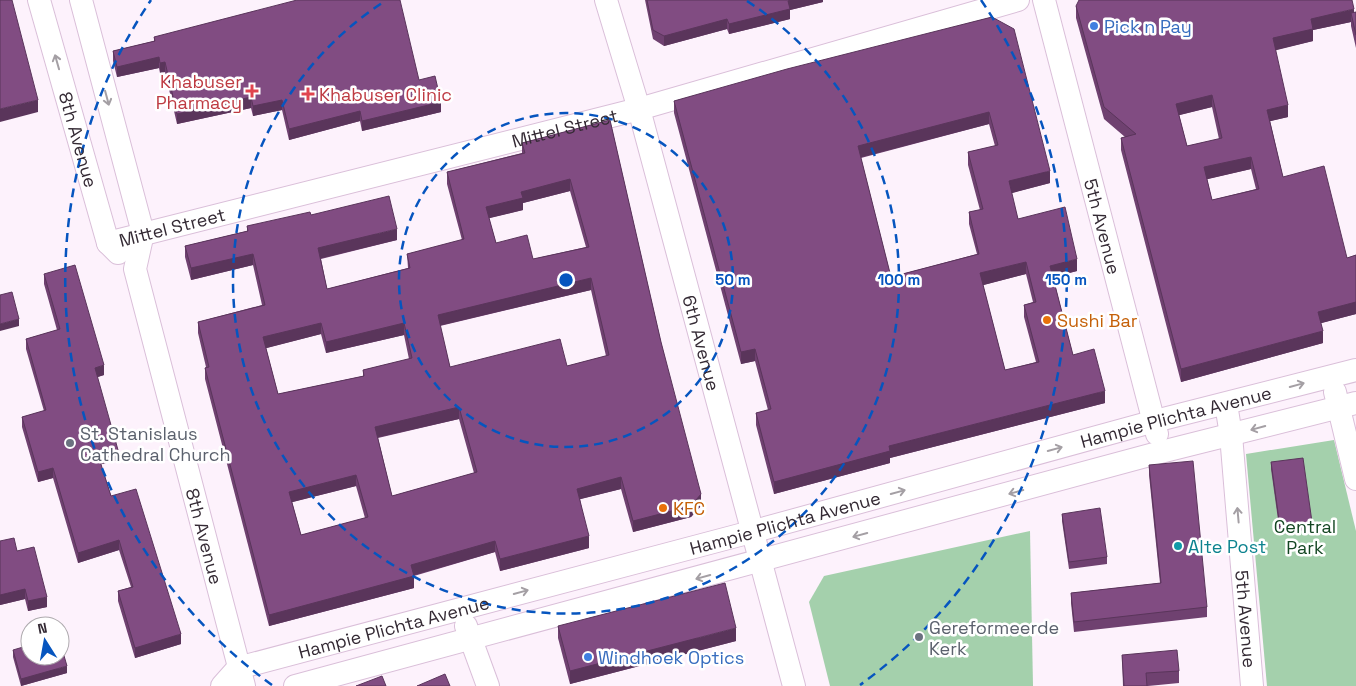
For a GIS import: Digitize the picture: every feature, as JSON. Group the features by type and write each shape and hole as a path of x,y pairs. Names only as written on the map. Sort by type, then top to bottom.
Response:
{"street":[{"name":"8th Avenue","path":"39,0 108,244"},
{"name":"8th Avenue","path":"81,0 143,233 135,269 241,677"},
{"name":"6th Avenue","path":"606,0 639,109 751,532 794,686"},
{"name":"Mittel Street","path":"108,244 143,233 639,109 1018,0"},
{"name":"5th Avenue","path":"1044,0 1155,421 1161,452"},
{"path":"108,244 135,269"},
{"name":"Hampie Plichta Avenue","path":"241,677 460,609 751,532 1155,421 1356,370"},
{"path":"1331,377 1348,405 1356,479"},
{"name":"5th Avenue","path":"1226,404 1231,436 1252,686"},
{"name":"Hampie Plichta Avenue","path":"295,686 760,562 1161,452 1231,436 1348,405"},
{"path":"460,609 488,686"},
{"path":"222,686 241,677"}],"green space":[{"name":"Central Park","path":"1334,440 1356,531 1356,686 1267,686 1246,454"},
{"path":"1030,531 1033,686 830,686 809,602 824,576"}],"building":[{"path":"0,0 12,0 38,100 0,109"},
{"path":"297,0 400,0 419,80 435,76 441,102 362,121 360,111 289,129 282,100 253,106 251,97 177,114 165,62 160,63 159,57 117,67 113,51 155,41 154,37"},
{"path":"647,0 791,0 788,1 790,9 729,24 727,19 664,36 653,30"},
{"path":"1079,0 1352,0 1354,9 1311,19 1313,29 1273,38 1288,105 1267,110 1283,177 1324,166 1347,258 1356,255 1356,302 1318,312 1323,331 1181,369 1121,138 1136,134 1104,107 1076,6","holes":["1212,95 1222,138 1187,146 1176,104","1251,157 1259,189 1212,200 1204,167"]},
{"path":"1356,12 1356,35 1351,13"},
{"path":"992,17 1014,29 1050,171 1009,181 1018,219 1065,207 1077,259 1050,266 1073,355 1094,349 1105,391 889,446 890,451 774,482 756,413 771,409 755,349 741,352 674,101 787,69","holes":["989,112 998,145 968,152 983,209 969,212 979,254 891,277 858,146","1026,262 1036,302 1024,305 1039,362 1005,370 980,273"]},
{"path":"610,120 661,342 701,494 691,506 633,521 621,477 577,489 589,536 500,559 495,541 411,565 414,576 269,615 205,368 209,367 198,322 265,305 253,254 191,268 185,246 248,231 247,226 310,212 311,215 389,196 397,229 318,248 327,289 410,268 407,254 464,239 447,172 525,153 522,143","holes":["570,179 589,247 533,259 527,235 496,243 486,207 523,198 521,192","591,278 609,355 567,366 560,339 450,367 438,315","321,323 326,342 404,323 412,358 363,370 364,376 278,394 263,337","459,407 477,472 392,496 375,427","356,475 368,517 301,535 289,492"]},
{"path":"75,265 104,365 95,368 118,450 98,455 111,496 136,489 181,634 135,648 118,591 133,587 119,540 78,553 53,468 38,472 22,417 46,410 26,339 60,329 44,274"},
{"path":"12,292 19,319 0,324 0,295"},
{"path":"1303,458 1312,522 1280,527 1271,462"},
{"name":"Alte Post","path":"1193,461 1207,607 1074,622 1071,593 1161,583 1149,465"},
{"path":"1100,508 1107,557 1069,562 1062,514"},
{"path":"14,538 17,551 34,547 47,597 28,601 25,589 0,595 0,541"},
{"path":"725,583 736,628 570,671 558,626"},
{"path":"20,648 20,666 67,666 21,679 13,650"},
{"path":"1177,650 1179,671 1146,673 1147,686 1124,686 1122,655"},
{"path":"445,674 450,686 417,686"},
{"path":"382,676 386,686 356,686"}],"place":[{"name":"Pick n Pay","path":"1094,26"},
{"name":"Khabuser Pharmacy","path":"252,91"},
{"name":"Khabuser Clinic","path":"308,94"},
{"name":"Sushi Bar","path":"1047,320"},
{"name":"St. Stanislaus Cathedral Church","path":"70,443"},
{"name":"KFC","path":"663,508"},
{"name":"Alte Post","path":"1178,546"},
{"name":"Gereformeerde Kerk","path":"919,637"},
{"name":"Windhoek Optics","path":"588,657"}]}
